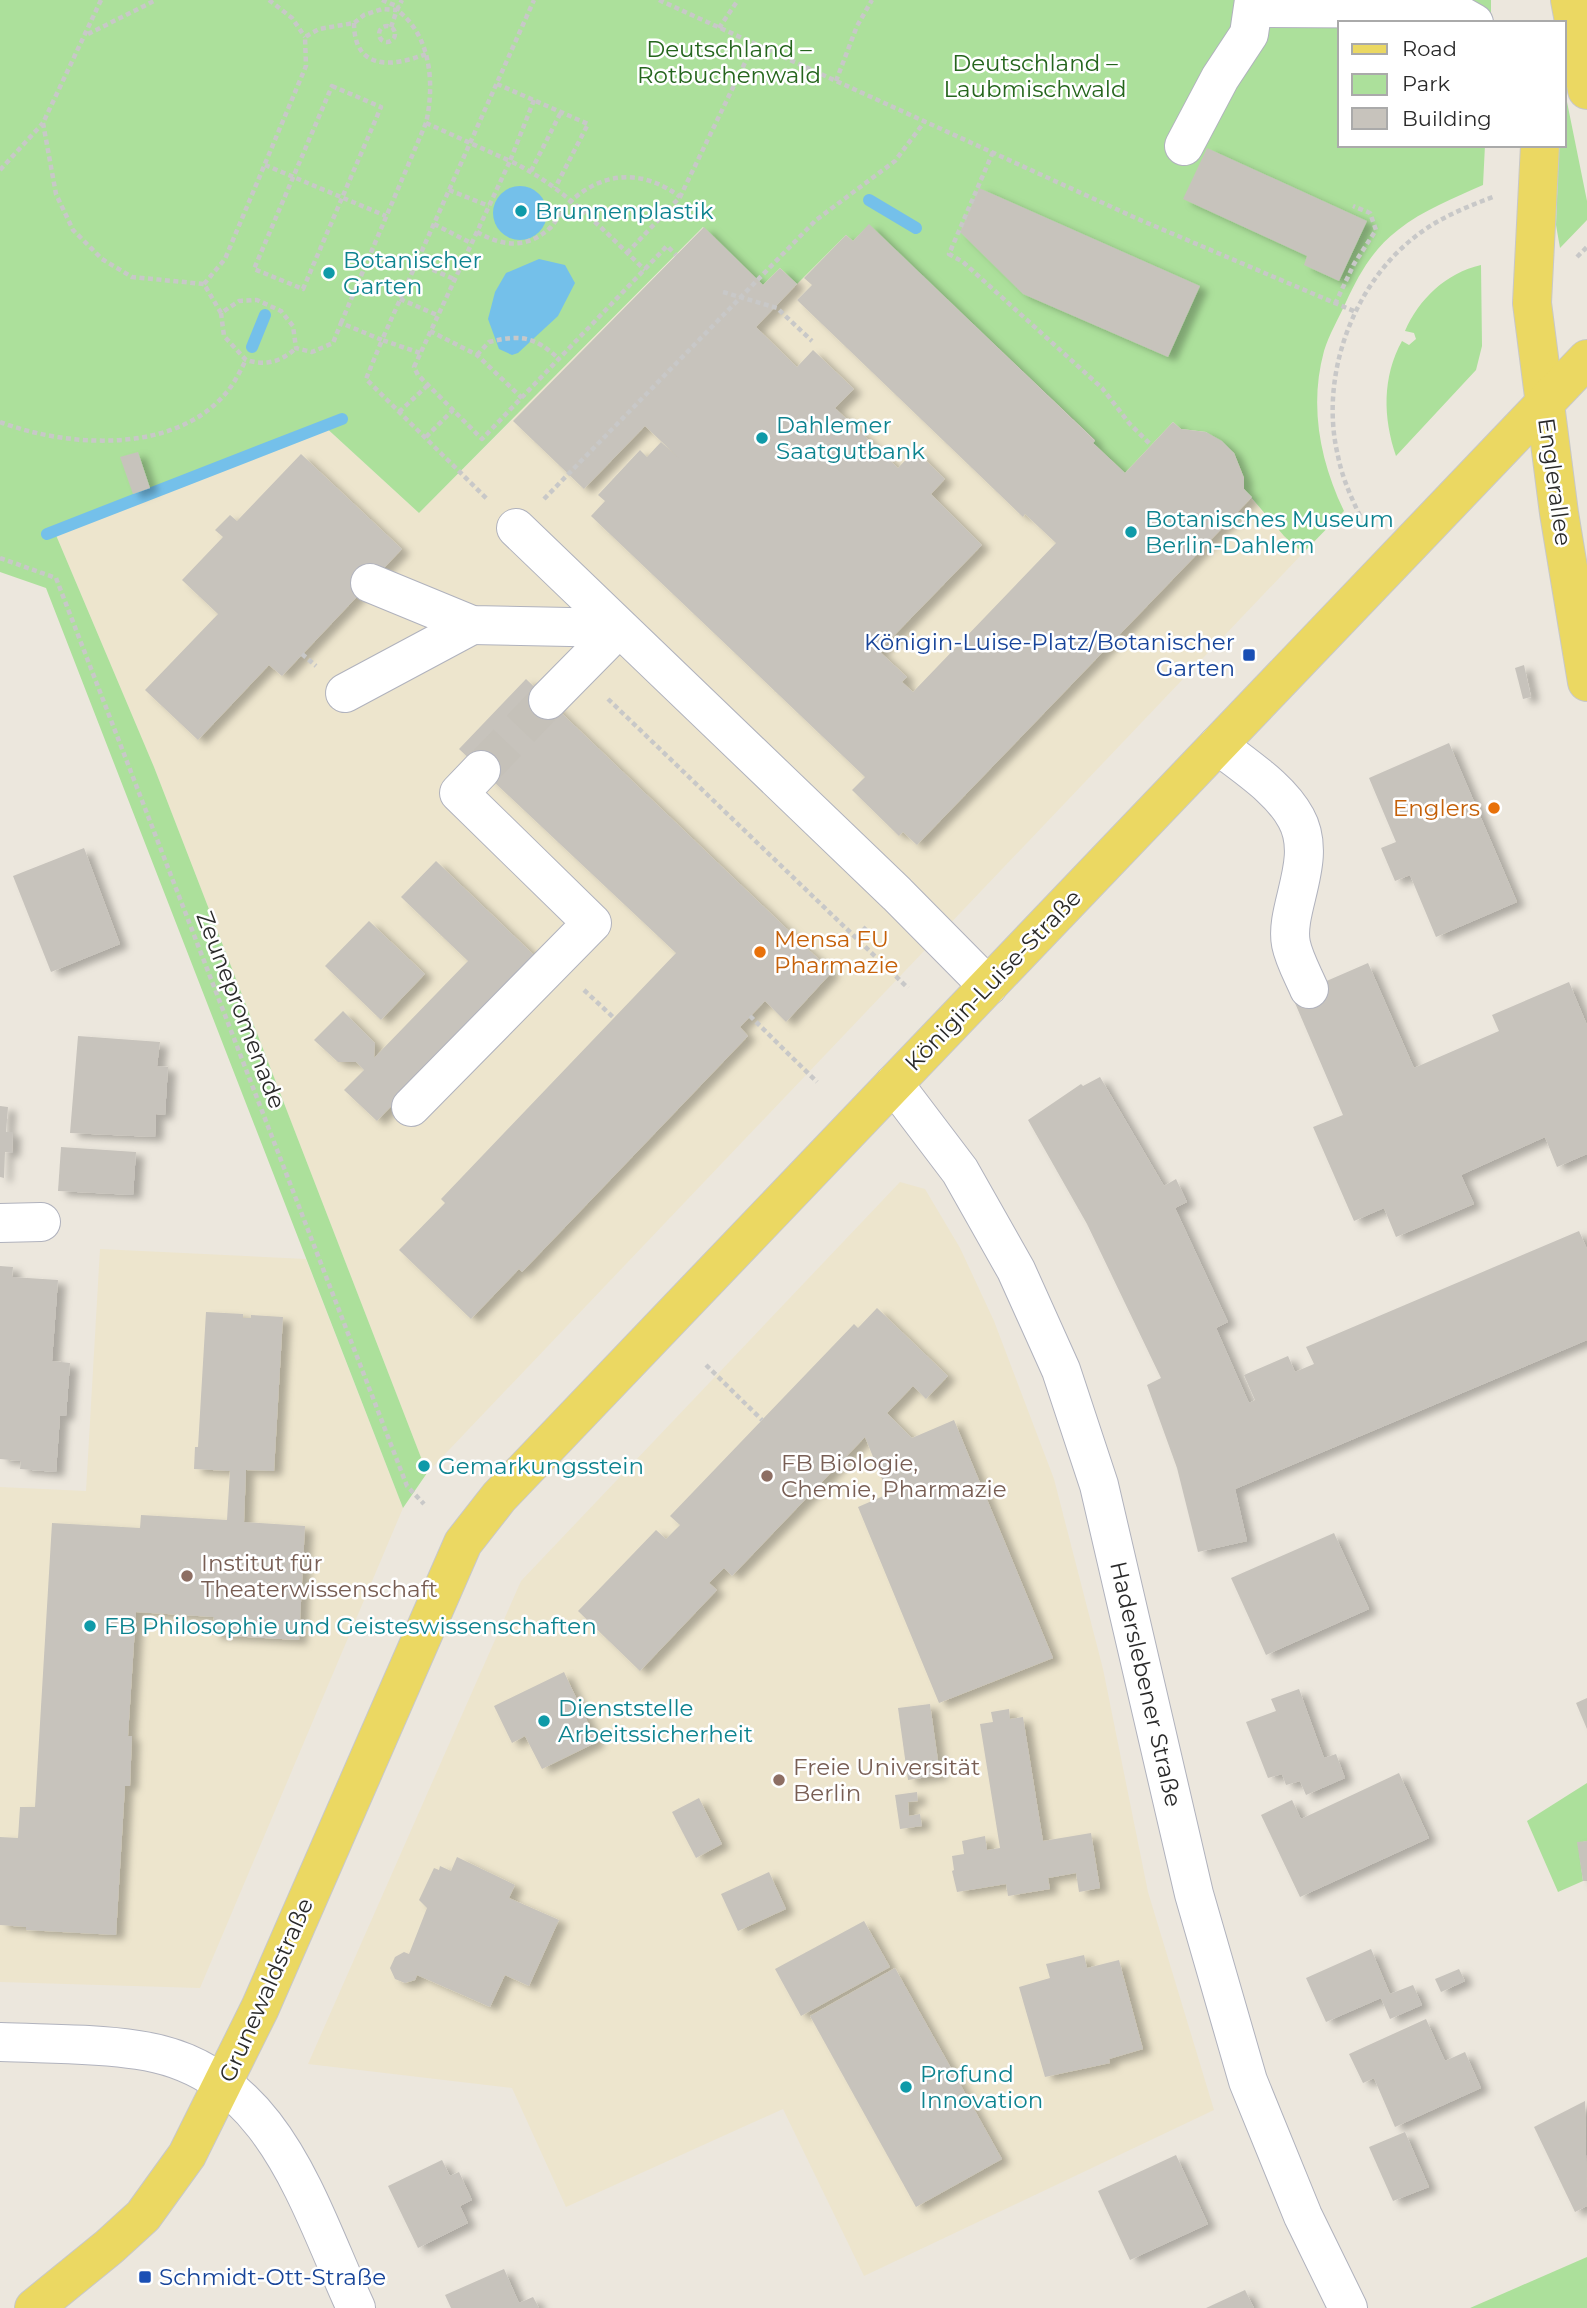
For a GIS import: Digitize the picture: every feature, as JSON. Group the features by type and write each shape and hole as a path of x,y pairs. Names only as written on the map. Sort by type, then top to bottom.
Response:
{"main road":[{"path":"1551,21 1553,0"},
{"path":"1570,0 1587,90"},
{"name":"Englerallee","path":"1540,147 1532,303 1543,405 1587,682"},
{"name":"Königin-Luise-Straße","path":"427,1622 463,1543 499,1497 1587,359"},
{"name":"Grunewaldstraße","path":"34,2308 110,2247 143,2216 187,2155 260,2008 427,1622"}],"street":[{"path":"1184,146 1220,78 1249,34 1254,4 1449,9 1471,21"},
{"path":"516,528 988,986"},
{"path":"370,583 472,625 620,628"},
{"path":"345,693 472,625"},
{"path":"548,700 620,628"},
{"path":"1218,745 1278,794 1296,817 1302,832 1302,878 1290,942 1309,989"},
{"path":"411,1107 592,923 459,793 481,770"},
{"name":"Haderslebener Straße","path":"894,1084 960,1171 1016,1270 1061,1370 1099,1485 1194,1894 1248,2081 1303,2216 1348,2308"},
{"path":"0,1223 41,1223"},
{"path":"0,2042 139,2050 197,2068 224,2083 253,2108 285,2155 356,2308"}],"path":[{"path":"0,170 43,123 87,35 101,0"},
{"path":"87,35 156,0"},
{"path":"204,284 225,259 306,66 305,37 292,18 269,0"},
{"path":"296,348 312,352 333,343 426,122 431,101 426,54 411,21 382,0"},
{"path":"391,27 402,0"},
{"path":"534,0 366,379 516,528 739,296 816,220 895,161 925,121"},
{"path":"659,0 993,152 1356,312"},
{"path":"719,28 738,0"},
{"path":"836,81 858,26 872,0"},
{"path":"305,37 319,29 354,23 364,15 382,9 398,9"},
{"path":"354,23 354,38 359,50 373,60 388,65 426,54"},
{"path":"627,253 680,197 754,43"},
{"path":"497,84 588,124 555,188"},
{"path":"332,86 381,107 303,289 254,269 293,177 332,86"},
{"path":"534,100 510,161 414,367 428,384 482,439 667,246 676,256"},
{"path":"531,171 561,112"},
{"path":"426,122 531,171 555,188 645,270"},
{"path":"43,123 57,194 73,230 102,259 132,276 204,284"},
{"path":"993,152 948,254 963,262 1102,388 1129,423 1151,445"},
{"path":"265,165 386,216"},
{"path":"477,232 490,240 514,245 530,243 550,228 570,202 598,185 636,176 653,180 680,197"},
{"path":"449,190 489,206"},
{"path":"1360,516 1339,464 1333,415 1336,372 1356,312 1377,277 1409,242 1452,214 1493,197"},
{"path":"1335,304 1354,264 1376,230 1370,213 1353,206"},
{"path":"434,224 471,243"},
{"path":"416,262 454,279"},
{"path":"204,284 209,298 221,313 224,336 246,360 269,363 285,358 296,348"},
{"path":"723,292 777,308 812,341"},
{"path":"400,299 438,315"},
{"path":"221,313 239,301 257,300 281,311 293,326 296,348"},
{"path":"341,323 420,353"},
{"path":"430,331 477,355 522,398"},
{"path":"477,355 489,342 531,339 541,342 559,359"},
{"path":"0,422 47,436 117,442 138,439 181,424 208,408 229,389 246,360"},
{"path":"400,412 428,384"},
{"path":"426,437 453,410"},
{"name":"Zeunepromenade","path":"0,558 56,578 407,1486 424,1503"},
{"path":"578,670 908,988"},
{"path":"750,1016 817,1082"},
{"path":"706,1365 762,1420"}],"shaded area":[{"path":"869,224 1095,441 1093,443 1124,473 1173,422 1181,429 1206,432 1234,453 1244,478 1244,490 1284,536 1303,553 427,1473 154,767 53,528 322,424 419,513 704,227 763,284 780,268 797,284 846,235"},
{"name":"Freie Universität Berlin","path":"900,1182 925,1189 960,1248 994,1321 1054,1479 1103,1669 1148,1892 1214,2110 864,2276 783,2109 566,2207 512,2088 308,2064 521,1581"},
{"name":"Institut für Theaterwissenschaft","path":"100,1249 306,1259 403,1508 200,1988 0,1982 0,1487 86,1491"}],"green space":[{"name":"Botanischer Garten","path":"0,0 1491,0 1491,21 1338,21 1338,147 1485,147 1483,185 1428,210 1389,237 1362,272 1331,332 1320,372 1317,413 1323,453 1344,511 1303,553 1284,536 1244,489 1244,478 1234,453 1206,432 1181,429 1173,422 1125,473 1093,443 1095,440 869,225 853,241 846,235 797,284 780,268 763,285 703,227 419,513 322,424 53,528 154,767 427,1473 403,1508 46,588 0,572"},
{"path":"1566,97 1587,201 1587,220 1560,248 1556,225 1559,147 1566,147"},
{"path":"1481,265 1482,346 1476,370 1396,456 1387,412 1388,383 1395,355 1402,341 1409,345 1416,339 1414,333 1405,331 1418,308 1435,289 1456,274"},
{"path":"1587,1783 1587,1841 1578,1843 1583,1881 1558,1892 1527,1821"},
{"path":"1587,2257 1587,2308 1470,2308"}],"water":[{"name":"Brunnenplastik","path":"520,186 539,194 547,213 539,232 520,240 501,232 493,213 501,194"},
{"path":"539,259 565,265 575,283 558,316 518,353 512,355 499,349 488,319 495,292 506,273"}],"building":[{"path":"1207,148 1367,221 1339,281 1304,265 1307,256 1183,199"},
{"path":"979,188 1200,286 1168,357 1023,294 960,232"},
{"name":"Botanisches Museum Berlin-Dahlem","path":"869,224 1125,473 1173,422 1181,429 1206,432 1222,441 1234,453 1244,478 1244,489 1252,497 917,845 903,832 899,836 852,790 865,777 591,516 605,501 598,495 640,450 647,457 661,442 680,459 645,426 584,489 513,421 704,227 763,285 780,268 797,284 756,327 797,367 813,350 854,389 835,408 898,468 915,450 945,479 931,494 982,545 879,651 907,677 902,682 913,692 1056,543 1025,514 1023,517 797,300 812,285 804,278 846,235 853,241"},
{"path":"138,452 150,488 133,494 120,457"},
{"path":"301,454 402,549 282,676 269,665 198,740 145,690 218,614 182,580 223,537 215,530 230,515 237,521"},
{"path":"1524,665 1531,697 1523,699 1515,668"},
{"path":"526,679 832,972 786,1022 765,1001 740,1027 748,1036 522,1272 519,1269 471,1319 399,1250 445,1203 441,1199 676,953 459,749"},
{"path":"1449,743 1517,902 1436,937 1410,875 1395,881 1381,848 1396,842 1369,778"},
{"path":"84,848 120,944 51,972 13,876"},
{"path":"436,861 535,956 377,1121 344,1090 364,1070 356,1062 338,1062 314,1040 343,1011 375,1043 374,1058 468,961 401,897"},
{"path":"369,921 425,974 381,1020 325,966"},
{"path":"1368,963 1414,1068 1499,1031 1492,1015 1569,982 1587,1025 1587,1154 1557,1167 1545,1137 1461,1175 1474,1204 1396,1237 1384,1208 1354,1221 1313,1127 1343,1115 1292,996"},
{"path":"78,1036 160,1042 157,1066 168,1067 165,1115 156,1114 155,1137 70,1133"},
{"path":"1100,1077 1164,1186 1176,1179 1187,1202 1175,1208 1228,1322 1216,1328 1249,1403 1255,1400 1244,1375 1288,1356 1295,1372 1314,1364 1306,1347 1579,1231 1587,1249 1587,1340 1235,1489 1247,1541 1198,1552 1177,1468 1147,1385 1161,1378 1087,1224 1028,1120 1081,1084 1083,1086"},
{"path":"0,1106 8,1107 6,1132 13,1132 12,1153 5,1152 4,1178 0,1177"},
{"path":"61,1147 136,1152 133,1195 58,1191"},
{"path":"0,1266 13,1267 12,1277 58,1280 52,1361 70,1363 66,1416 60,1416 56,1472 20,1469 21,1461 0,1459"},
{"path":"877,1308 948,1376 926,1399 913,1386 887,1413 912,1438 954,1420 1053,1658 939,1703 858,1507 888,1494 865,1437 732,1576 724,1568 709,1583 717,1590 640,1671 578,1611 656,1530 666,1539 680,1525 670,1516 854,1324 858,1328"},
{"name":"FB Philosophie und Geisteswissenschaften","path":"206,1312 243,1314 243,1318 251,1318 251,1315 283,1317 274,1471 246,1470 244,1522 305,1526 299,1640 212,1635 214,1617 136,1612 128,1736 132,1736 130,1786 125,1786 116,1935 26,1930 26,1927 0,1925 0,1837 18,1838 20,1807 35,1807 52,1523 140,1528 141,1515 227,1520 230,1471 194,1469 195,1447 198,1447"},
{"path":"1334,1533 1369,1609 1266,1655 1231,1578"},
{"name":"Dienststelle Arbeitssicherheit","path":"564,1672 597,1742 542,1769 525,1736 512,1743 494,1706"},
{"path":"1299,1689 1324,1758 1336,1754 1345,1778 1306,1795 1300,1781 1286,1785 1282,1774 1268,1778 1246,1722 1276,1711 1271,1699"},
{"path":"1587,1698 1587,1729 1576,1703"},
{"path":"930,1704 940,1775 908,1780 898,1708"},
{"path":"1009,1709 1010,1719 1023,1717 1043,1841 1091,1833 1100,1888 1079,1892 1076,1873 1048,1878 1050,1889 1008,1896 1006,1884 957,1892 952,1856 964,1854 962,1841 985,1836 987,1850 1000,1848 980,1724 993,1722 991,1712"},
{"path":"1399,1773 1429,1838 1300,1897 1261,1815 1292,1800 1301,1819"},
{"path":"917,1792 918,1801 908,1802 909,1816 920,1814 922,1826 900,1829 895,1795"},
{"path":"699,1798 722,1844 696,1858 672,1812"},
{"path":"1587,1841 1587,1881 1583,1881 1577,1842"},
{"path":"457,1857 515,1885 509,1898 559,1920 529,1986 505,1975 490,2007 417,1975 415,1980 405,1983 395,1979 390,1968 395,1957 404,1952 409,1954 427,1908 419,1900 434,1868 439,1870 440,1866 451,1871"},
{"path":"769,1872 786,1909 738,1931 721,1894"},
{"path":"864,1921 890,1967 801,2016 775,1969"},
{"path":"1371,1949 1390,1994 1413,1985 1422,2005 1390,2019 1381,1998 1326,2022 1306,1978"},
{"path":"1084,1955 1087,1968 1119,1960 1143,2049 1109,2059 1110,2063 1045,2077 1019,1987 1050,1978 1046,1964"},
{"name":"Profund Innovation","path":"895,1968 1002,2159 916,2207 810,2016"},
{"path":"1459,1969 1465,1981 1441,1992 1435,1979"},
{"path":"1426,2019 1445,2061 1465,2052 1481,2088 1395,2127 1374,2078 1363,2083 1349,2054"},
{"path":"1585,2101 1587,2206 1575,2212 1534,2127"},
{"path":"1405,2132 1429,2187 1393,2201 1369,2147"},
{"path":"1176,2155 1208,2224 1130,2260 1098,2191"},
{"path":"442,2160 450,2176 459,2172 472,2200 460,2206 468,2223 418,2248 388,2186"},
{"path":"504,2269 519,2303 533,2297 539,2308 451,2308 445,2295"},
{"path":"1245,2290 1254,2308 1206,2308"}],"waterway":[{"path":"869,200 916,228"},
{"path":"252,347 265,315"},
{"path":"47,534 342,419"}],"tunnel":[{"path":"481,770 548,700"}],"place":[{"name":"Brunnenplastik","path":"521,211"},
{"name":"Botanischer Garten","path":"329,273"},
{"name":"Dahlemer Saatgutbank","path":"762,438"},
{"name":"Botanisches Museum Berlin-Dahlem","path":"1131,532"},
{"name":"Königin-Luise-Platz/Botanischer Garten","path":"1249,655"},
{"name":"Englers","path":"1494,808"},
{"name":"Mensa FU Pharmazie","path":"760,952"},
{"name":"Gemarkungsstein","path":"424,1466"},
{"name":"FB Biologie, Chemie, Pharmazie","path":"767,1476"},
{"name":"Institut für Theaterwissenschaft","path":"187,1576"},
{"name":"FB Philosophie und Geisteswissenschaften","path":"90,1626"},
{"name":"Dienststelle Arbeitssicherheit","path":"544,1721"},
{"name":"Freie Universität Berlin","path":"779,1780"},
{"name":"Profund Innovation","path":"906,2087"},
{"name":"Schmidt-Ott-Straße","path":"145,2277"}],"park label":[{"name":"Deutschland – Rotbuchenwald","path":"729,62"},
{"name":"Deutschland – Laubmischwald","path":"1035,76"}]}
